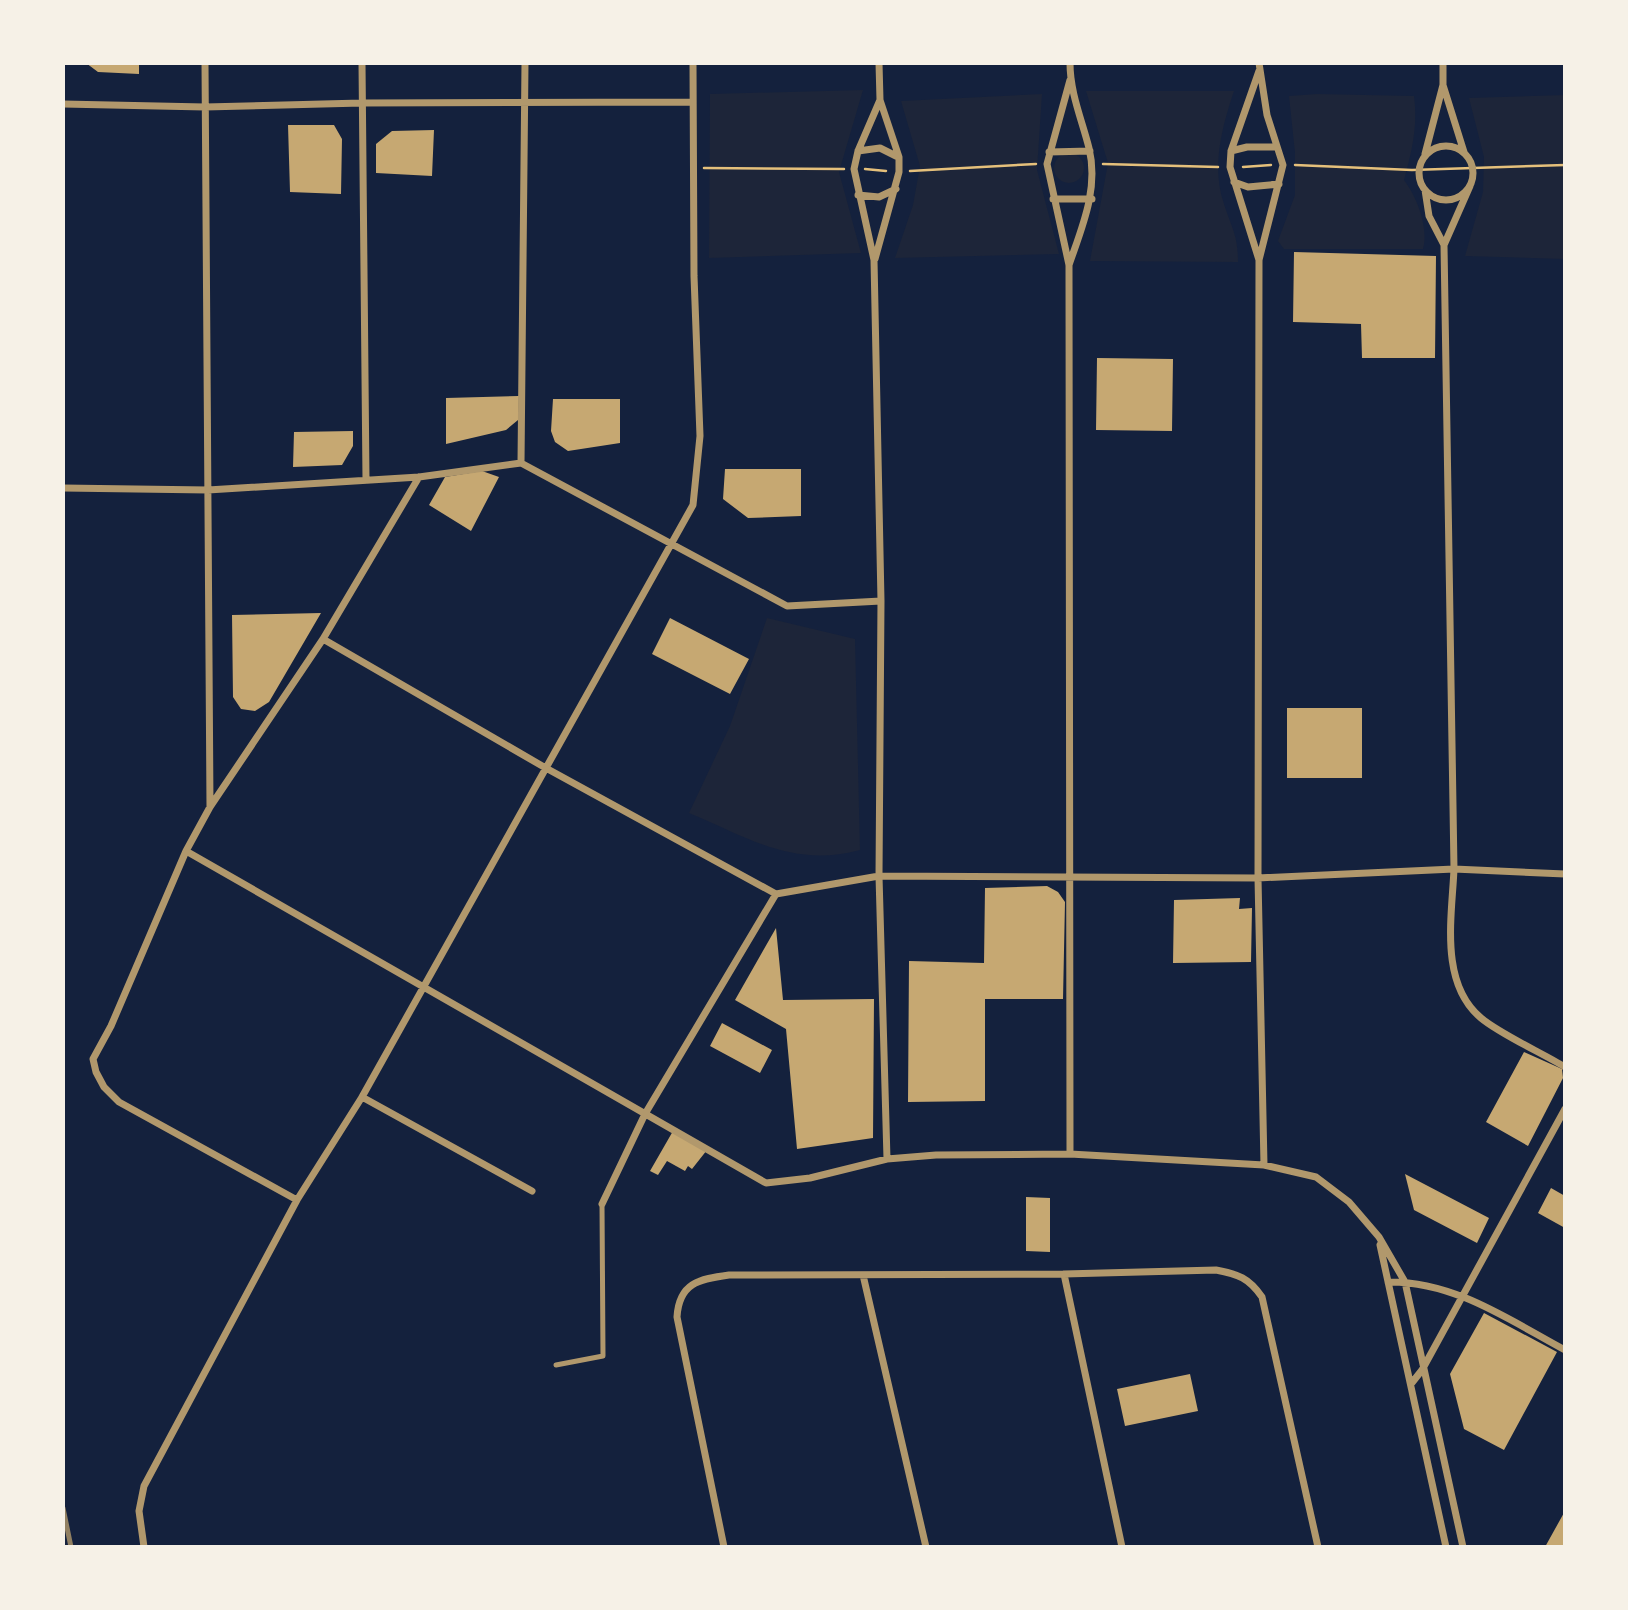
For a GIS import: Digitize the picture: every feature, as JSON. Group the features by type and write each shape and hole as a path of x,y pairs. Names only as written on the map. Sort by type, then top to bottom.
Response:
{"street":[{"path":"205,63 210,807"},
{"path":"362,63 366,480"},
{"path":"521,463 525,63"},
{"path":"144,1547 139,1511 145,1486 298,1200 362,1097 424,988 544,767 692,505 700,436 693,63"},
{"path":"874,260 899,172 899,157 880,100 879,63"},
{"path":"1069,265 1092,199 1090,151 1070,80 1070,63"},
{"path":"1443,63 1443,85 1419,170 1429,216 1444,245"},
{"path":"1259,67 1267,115 1283,165 1259,260 1258,878 1264,1165"},
{"path":"1259,67 1231,151 1230,167 1259,260"},
{"path":"1070,80 1048,164 1053,199 1069,265 1072,878 1070,1154"},
{"path":"1443,85 1464,153 1472,166 1470,186 1444,245 1454,869 1451,944 1456,978 1467,1001 1481,1018 1565,1067"},
{"path":"880,100 858,151 854,169 874,260 881,601 879,876 887,1159"},
{"path":"63,104 205,107 362,103 693,102"},
{"path":"1425,156 1431,150 1448,146 1464,153"},
{"path":"1231,151 1247,147 1276,147"},
{"path":"858,151 880,148 899,157"},
{"path":"1049,152 1090,151"},
{"path":"1234,182 1248,187 1279,184"},
{"path":"1424,189 1439,199 1448,200 1457,198 1470,186"},
{"path":"858,195 878,197 896,189"},
{"path":"1053,199 1092,199"},
{"path":"63,488 208,490 419,477 521,463 787,606 881,601"},
{"path":"298,1200 120,1102 104,1087 93,1059 111,1026 186,851 210,807 323,639 419,477"},
{"path":"323,639 544,767 776,894 879,876 1258,878 1454,869 1565,874"},
{"path":"186,851 766,1183 810,1178 887,1159 936,1155 1070,1154 1264,1165 1315,1177 1349,1202 1379,1237 1405,1282 1422,1370 1463,1547"},
{"path":"602,1204 645,1114 776,894"},
{"path":"362,1097 533,1191"},
{"path":"1411,1384 1422,1370 1565,1109"},
{"path":"1379,1237 1446,1547"},
{"path":"724,1547 681,1341 678,1300 690,1285 707,1278 729,1275 1064,1275 1216,1270 1239,1274 1254,1284 1262,1297 1273,1333 1318,1547"},
{"path":"863,1275 926,1547"},
{"path":"1064,1275 1122,1547"},
{"path":"1388,1282 1405,1282 1463,1294 1565,1350"},
{"path":"1427,1452 1441,1448"}],"lane":[{"path":"556,1364 603,1356 602,1204"}],"path":[{"path":"694,168 854,169 899,172 1048,164"},
{"path":"1090,164 1230,167 1283,165 1419,170 1472,166 1565,165"}],"shaded area":[{"path":"863,90 839,172 861,253 709,258 710,94"},
{"path":"1086,91 1234,91 1222,133 1218,176 1236,238 1238,262 1090,261 1108,163"},
{"path":"1042,94 1037,170 1059,254 895,258 913,205 920,166 901,101"},
{"path":"1565,95 1565,259 1465,256 1483,192 1484,157 1469,98"},
{"path":"1289,96 1414,96 1414,138 1404,180 1421,213 1423,249 1284,249 1278,241 1295,195 1295,153"},
{"path":"1069,153 1080,157 1084,168 1080,179 1069,183 1058,179 1054,168 1058,157"},
{"path":"767,618 855,639 860,850 836,855 792,853 772,848 689,813 730,726"}],"building":[{"path":"86,63 139,63 139,74 98,72"},
{"path":"288,125 334,125 342,139 341,194 290,192"},
{"path":"434,130 432,176 376,173 376,144 392,131"},
{"path":"1294,252 1436,256 1435,358 1362,358 1361,324 1293,322"},
{"path":"1097,358 1173,359 1172,431 1096,430"},
{"path":"519,396 518,420 506,430 446,444 446,398"},
{"path":"553,399 620,399 620,443 568,451 555,442 551,431"},
{"path":"353,431 353,446 342,465 293,467 294,432"},
{"path":"725,469 801,469 801,516 748,518 723,499"},
{"path":"482,471 499,477 471,531 429,505 445,477"},
{"path":"321,613 269,702 255,711 241,709 233,697 232,615"},
{"path":"670,618 749,659 730,694 652,654"},
{"path":"1287,708 1362,708 1362,778 1287,778"},
{"path":"1047,886 1058,892 1065,902 1063,999 985,999 985,1101 908,1102 909,961 984,963 985,888"},
{"path":"1240,898 1239,909 1252,908 1251,962 1173,963 1174,900"},
{"path":"776,928 783,1000 874,999 873,1138 797,1149 786,1029 735,1000"},
{"path":"722,1023 772,1050 760,1073 710,1046"},
{"path":"1524,1052 1562,1069 1563,1078 1528,1146 1486,1122"},
{"path":"673,1131 707,1150 692,1169 688,1166 685,1171 667,1161 658,1175 650,1171"},
{"path":"1405,1174 1489,1218 1477,1243 1414,1210"},
{"path":"1551,1188 1565,1196 1565,1228 1538,1213"},
{"path":"1026,1197 1050,1198 1050,1252 1026,1251"},
{"path":"1484,1313 1557,1352 1504,1450 1464,1429 1450,1374"},
{"path":"1190,1374 1198,1411 1125,1426 1117,1389"},
{"path":"1565,1511 1565,1547 1545,1547"}],"railway":[{"path":"63,1508 71,1547"}]}
